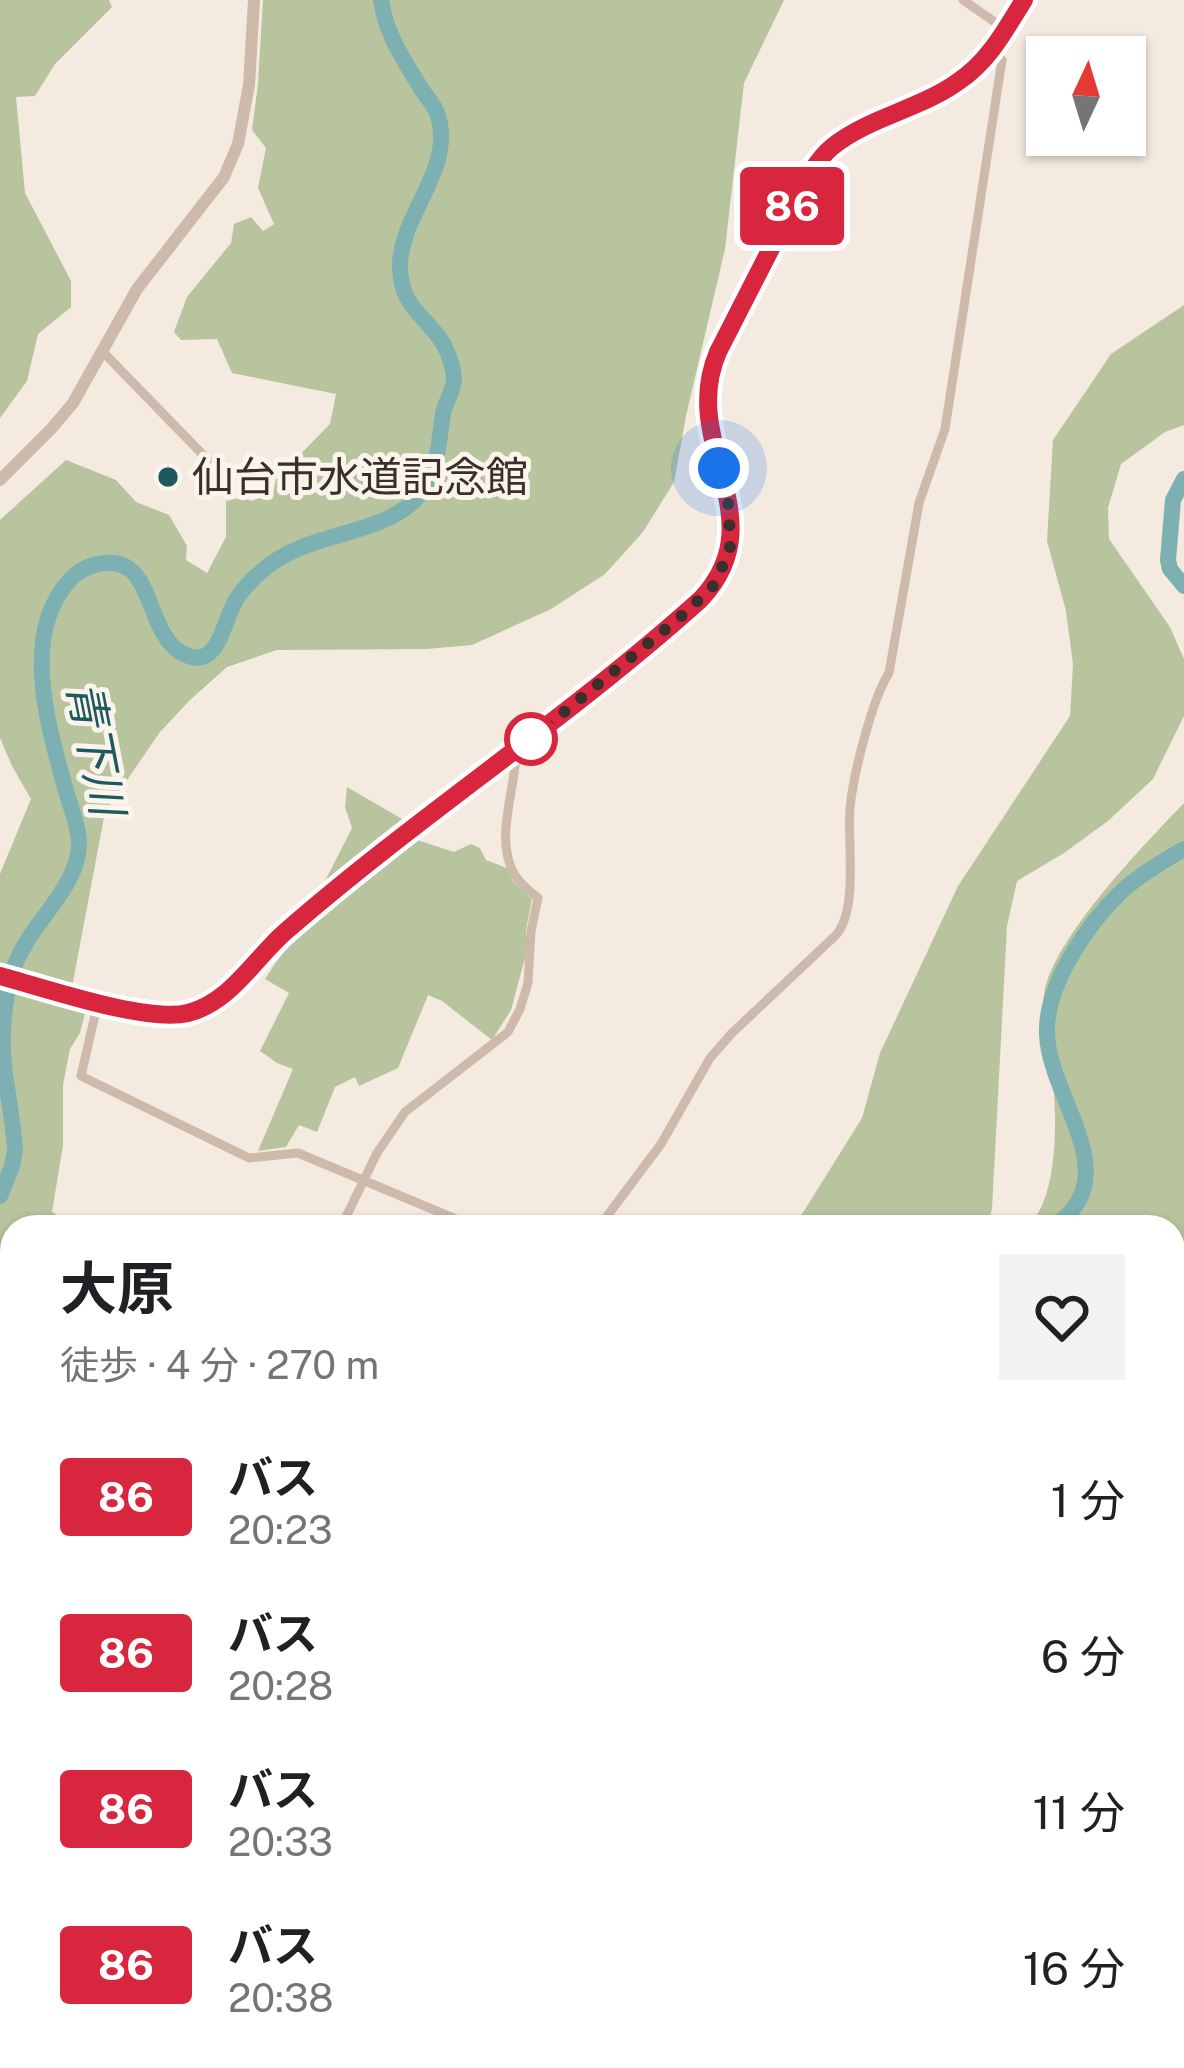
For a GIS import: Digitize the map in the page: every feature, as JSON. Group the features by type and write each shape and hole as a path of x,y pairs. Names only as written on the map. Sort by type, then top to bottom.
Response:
{"main road":[{"path":"0,976 148,1014 188,1013 210,1004 335,888 516,752 684,614 714,585 730,549 729,507 707,419 710,376 808,176 841,141 956,84 994,48 1024,0"}],"street":[{"path":"0,480 63,416 137,289 232,161 249,85 254,0"},
{"path":"963,0 1005,29"},
{"path":"608,1215 661,1144 710,1058 835,936 847,918 850,802 878,690 889,673 919,503 945,429 1002,60 994,48"},
{"path":"102,350 209,462 227,470"},
{"path":"347,1215 389,1132 405,1112 508,1032 520,1009 538,898 518,879 506,843 516,752"},
{"path":"98,1002 81,1076 250,1158 298,1153 445,1215"}],"green space":[{"path":"0,0 109,0 112,7 55,64 35,96 16,97 25,193 71,281 71,307 38,334 27,381 0,418"},
{"path":"263,0 784,0 744,83 725,249 674,482 643,532 605,574 551,609 472,645 277,650 227,667 160,732 105,812 72,987 0,968 0,874 31,799 0,738 0,520 66,460 116,480 136,502 169,515 187,546 186,560 207,573 226,537 226,501 244,497 251,501 273,493 276,479 330,424 336,394 232,373 217,339 181,340 174,332 187,297 231,243 234,224 251,217 263,231 274,224 258,188 266,148 252,130"},
{"path":"1184,305 1184,425 1165,432 1121,464 1108,508 1109,539 1170,627 1184,659 1184,716 1153,779 1108,821 1017,881 1007,926 990,1215 801,1215 862,1118 880,1053 958,886 1070,716 1073,664 1066,611 1047,541 1053,440 1111,354"},
{"path":"347,787 409,823 324,883 352,828 345,807"},
{"path":"1184,803 1184,1215 1036,1215 1048,1190 1055,1123 1044,994 1064,946 1102,893"},
{"path":"417,840 454,852 471,844 480,848 486,860 507,868 532,899 526,954 511,1010 492,1040 428,995 398,1068 359,1086 355,1077 335,1087 317,1132 299,1125 286,1147 258,1151 293,1069 260,1051 289,993 265,979 314,919"},
{"path":"0,987 86,1009 70,1049 63,1085 63,1145 52,1212 57,1215 0,1215"}],"waterway":[{"name":"青下川","path":"0,1196 15,1150 3,1043 9,986 20,954 70,877 79,844 43,684 45,629 53,604 82,570 118,564 141,582 171,644 184,654 206,656 219,640 237,598 262,571 300,548 400,512 424,489 433,469 453,371 438,335 405,293 400,268 408,229 440,153 441,133 436,110 391,36 381,0"},
{"path":"1184,479 1173,500 1168,560 1184,586"},
{"path":"1066,1215 1084,1186 1085,1162 1051,1059 1047,1034 1053,995 1071,956 1110,904 1137,879 1184,849"}],"bus line":[{"name":"86","path":"0,976 148,1014 199,1010 223,994 335,888 516,752 701,599 722,572 730,549 729,507 707,419 713,364 808,176 841,141 971,72 994,48 1024,0"}],"place":[{"name":"仙台市水道記念館","path":"168,477"}],"route":[{"path":"531,739 714,585 728,560 731,527 719,468"}]}
